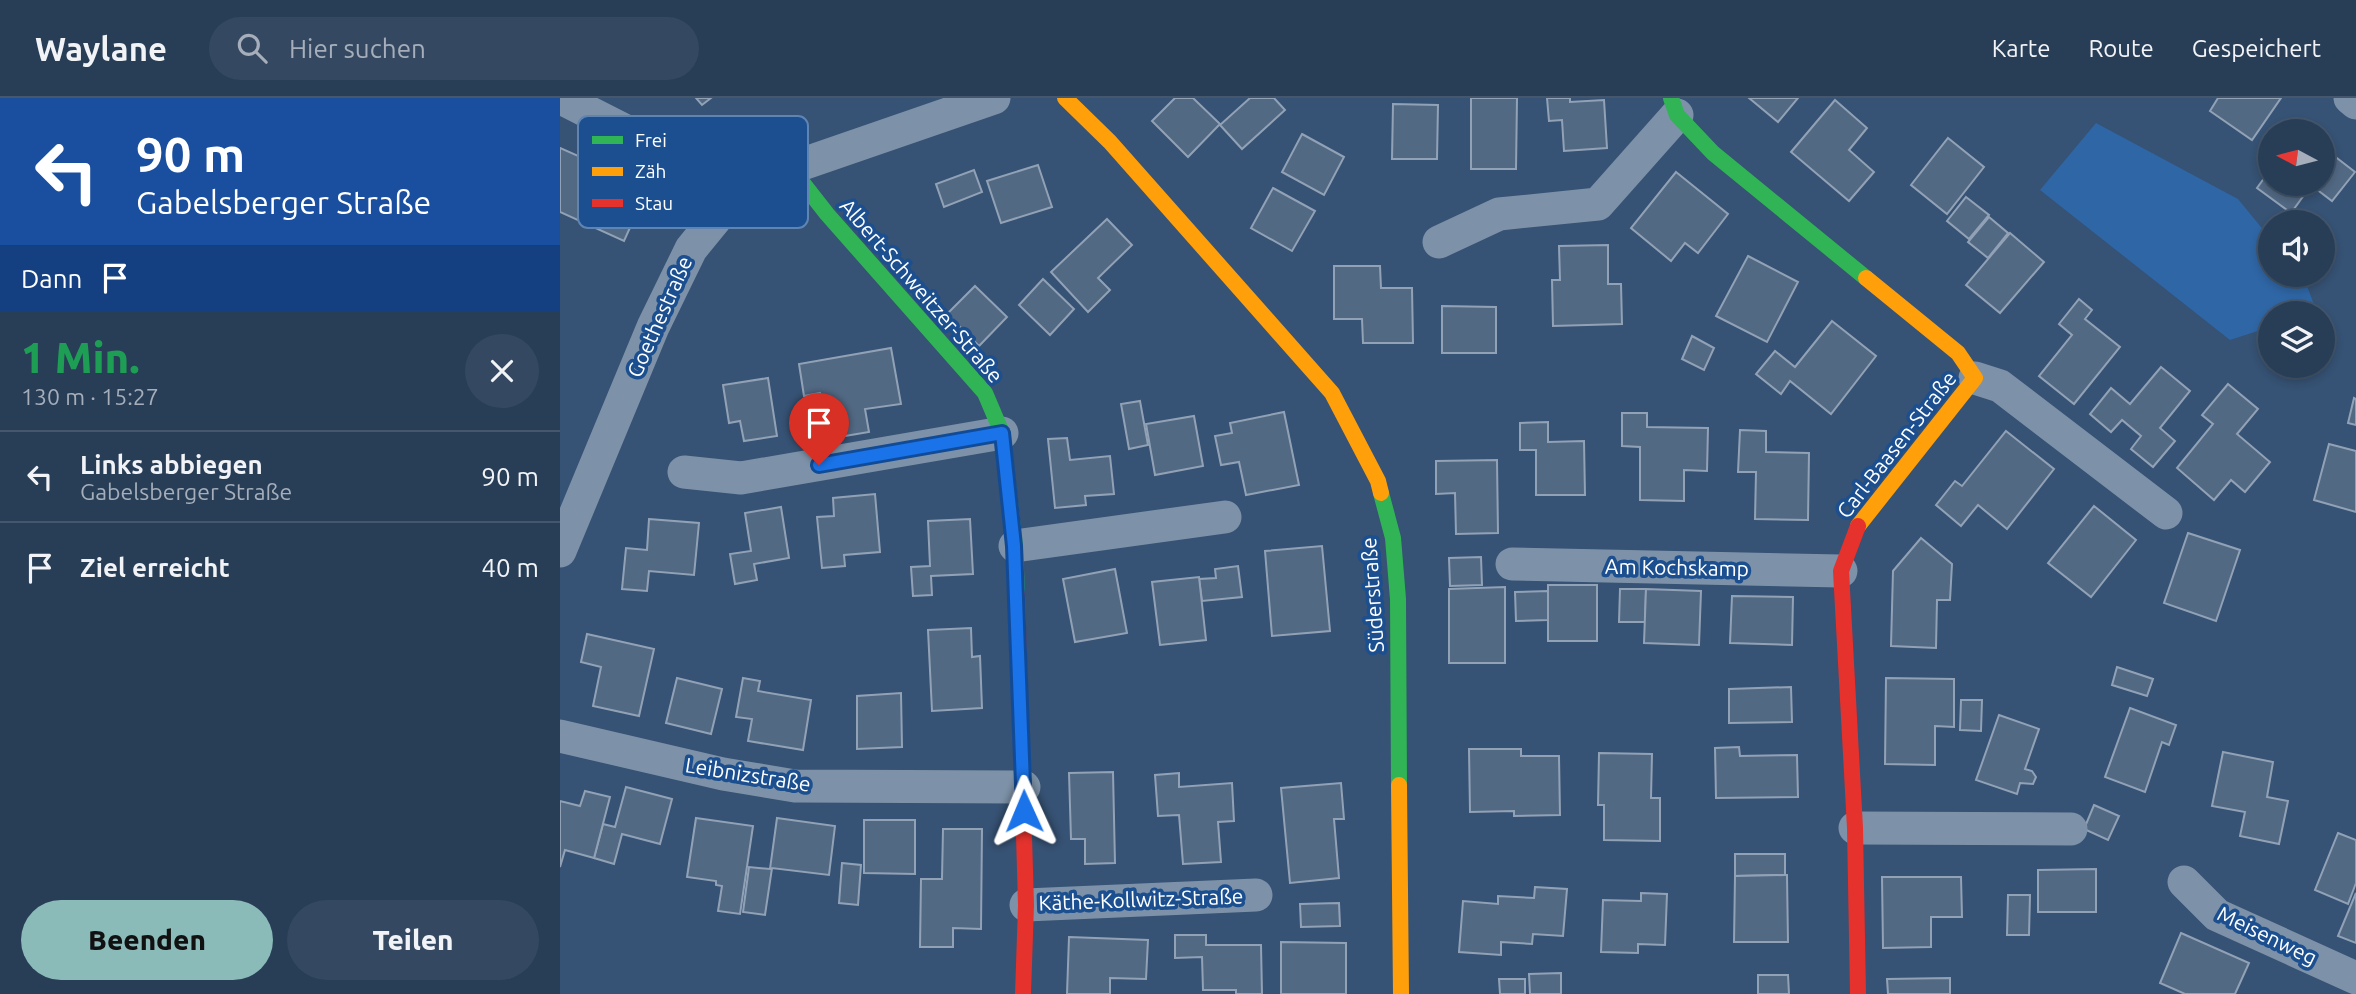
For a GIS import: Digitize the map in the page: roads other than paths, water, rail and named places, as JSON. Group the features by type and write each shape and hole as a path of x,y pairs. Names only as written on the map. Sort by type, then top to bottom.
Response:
{"street":[{"path":"561,98 596,116"},
{"name":"Goethestraße","path":"808,162 994,98"},
{"name":"Süderstraße","path":"1065,98 1110,142 1332,393 1378,481 1393,537 1398,599 1401,994"},
{"path":"2350,98 2356,103"},
{"path":"1438,242 1499,214 1598,204 1674,106"},
{"name":"Carl-Baasen-Straße","path":"1674,106 1713,153 1958,353 1975,378 1855,530 1841,571 1855,828 1858,994"},
{"name":"Albert-Schweitzer-Straße","path":"808,190 985,394 1002,433 1014,546 1024,787 1026,905 1023,994"},
{"name":"Goethestraße","path":"560,551 653,327 691,249 708,228"},
{"path":"1975,378 2000,386 2166,513"},
{"path":"684,472 741,478 1002,433"},
{"path":"1014,546 1225,517"},
{"name":"Am Kochskamp","path":"1512,564 1841,571"},
{"name":"Leibnizstraße","path":"560,736 723,774 795,786 1024,787"},
{"path":"1855,828 2071,829"},
{"name":"Meisenweg","path":"2184,882 2217,915 2356,978"},
{"name":"Käthe-Kollwitz-Straße","path":"1026,905 1256,895"}]}
